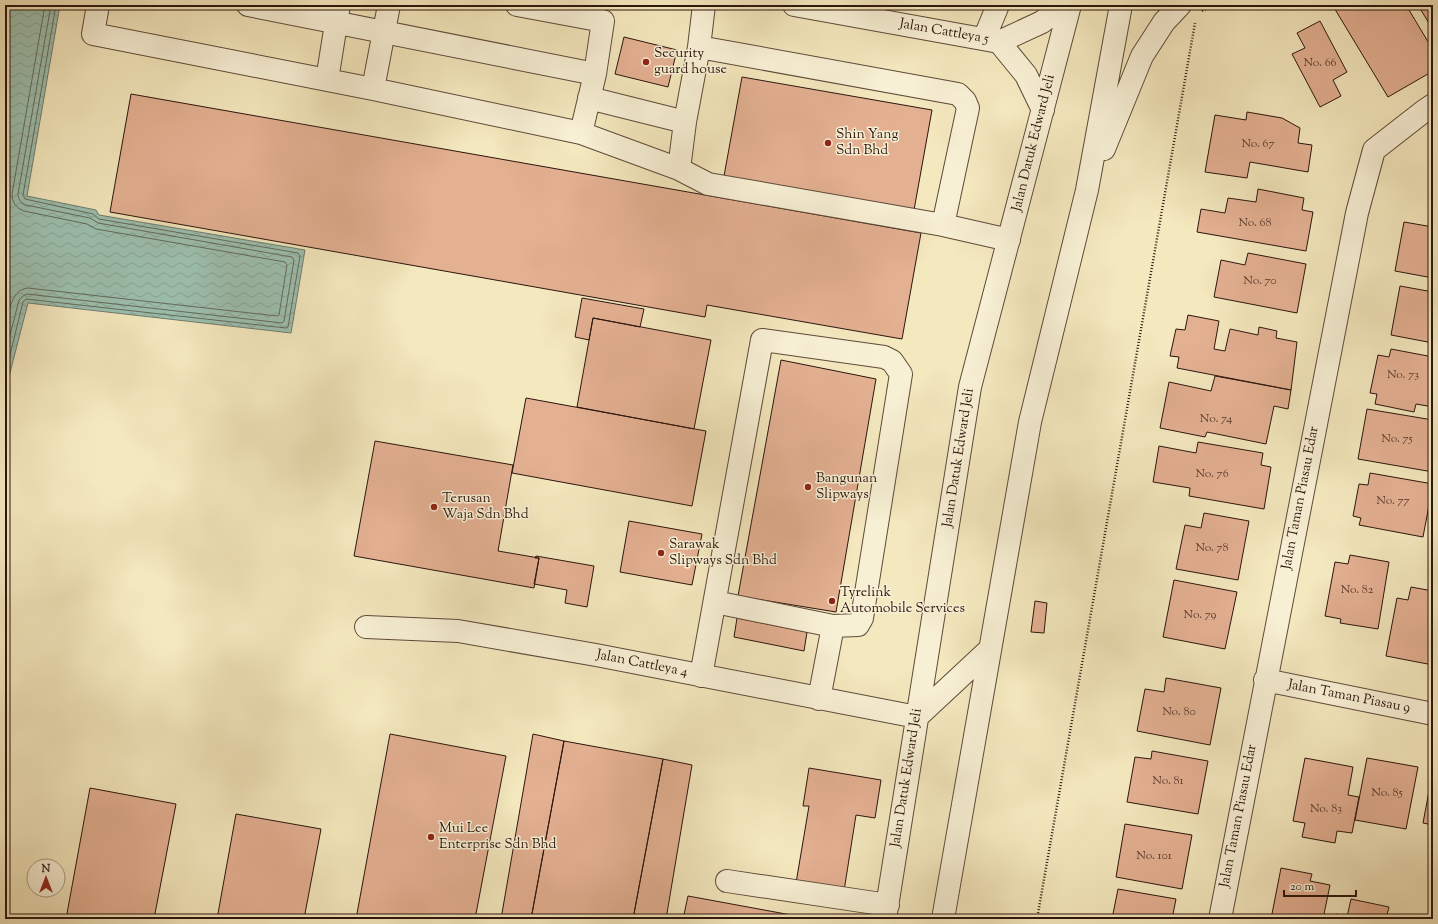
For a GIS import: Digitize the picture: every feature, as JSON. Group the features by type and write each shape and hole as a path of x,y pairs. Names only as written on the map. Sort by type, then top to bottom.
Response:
{"street":[{"path":"98,5 93,34 373,89 581,133 679,169 708,184 942,225 1009,240"},
{"path":"248,5 338,14 384,32 595,74"},
{"path":"373,89 389,5"},
{"path":"517,5 603,21 595,74 581,133"},
{"path":"679,169 685,122 699,47 704,5"},
{"name":"Jalan Cattleya 5","path":"794,5 991,40"},
{"path":"991,40 998,5"},
{"path":"991,40 1042,22 1064,5"},
{"name":"Jalan Datuk Edward Jeli","path":"886,912 970,387 1070,5"},
{"path":"943,919 1030,422 1087,190 1121,5"},
{"path":"1087,190 1142,56 1164,22 1189,10"},
{"path":"327,80 338,14"},
{"path":"991,40 1026,75 1043,110"},
{"path":"699,47 958,94 965,100 968,108 942,225"},
{"path":"589,98 685,122"},
{"name":"Jalan Taman Piasau Edar","path":"1220,919 1265,680 1357,213 1374,150 1433,105"},
{"path":"701,676 762,340 884,357 892,361 901,374 862,618 858,625 833,626 715,602"},
{"path":"819,699 833,626"},
{"name":"Jalan Cattleya 4","path":"366,627 458,631 596,655 917,717"},
{"path":"917,717 990,649"},
{"name":"Jalan Taman Piasau 9","path":"1265,680 1433,714"},
{"path":"727,881 886,912"}],"path":[{"path":"1189,10 1213,5"},
{"path":"1037,919 1196,22"}],"water":[{"path":"5,5 60,5 27,196 96,210 99,215 305,250 291,333 28,303 5,392"}],"building":[{"path":"572,5 592,5 592,9"},
{"path":"1406,5 1433,50 1433,71 1388,97 1333,6"},
{"path":"1418,5 1433,5 1433,30"},
{"path":"1320,21 1347,72 1333,80 1341,96 1320,107 1292,54 1305,48 1297,33"},
{"name":"Security guard house","path":"624,37 677,50 668,87 615,74"},
{"name":"Shin Yang Sdn Bhd","path":"742,77 932,110 914,210 724,176"},
{"path":"131,94 921,233 902,339 707,305 705,317 110,212"},
{"path":"1247,112 1282,118 1300,128 1298,143 1312,145 1308,172 1250,162 1247,178 1205,172 1215,115 1246,120"},
{"path":"1258,189 1304,198 1302,210 1313,212 1306,251 1197,232 1201,209 1225,213 1228,198 1256,202"},
{"path":"1404,222 1433,227 1433,278 1395,271"},
{"path":"1248,253 1306,264 1297,313 1214,297 1221,260 1245,265"},
{"path":"1400,286 1433,292 1433,343 1391,335"},
{"path":"582,298 644,309 640,327 593,318 589,340 575,337"},
{"path":"1188,315 1219,321 1214,349 1225,351 1230,329 1258,335 1259,327 1277,331 1276,338 1297,342 1291,390 1177,368 1179,357 1170,356 1176,329 1185,330"},
{"path":"593,318 711,340 694,429 577,407"},
{"path":"1391,349 1433,357 1433,407 1416,404 1414,412 1375,404 1377,394 1370,393 1378,355 1389,357"},
{"name":"Bangunan Slipways","path":"781,360 876,379 836,612 738,596"},
{"path":"1215,376 1291,390 1288,409 1274,406 1266,444 1207,432 1205,437 1160,428 1169,382 1211,391"},
{"path":"526,398 706,431 692,506 512,473"},
{"path":"1367,409 1433,420 1433,472 1358,459"},
{"name":"Terusan Waja Sdn Bhd","path":"375,441 513,465 498,551 539,558 534,588 354,556"},
{"path":"1198,442 1263,453 1261,465 1271,467 1264,509 1189,496 1190,488 1153,482 1159,446 1196,453"},
{"path":"1370,473 1433,484 1423,537 1359,525 1361,518 1353,516 1359,484 1368,485"},
{"path":"1204,513 1249,521 1238,580 1176,569 1185,525 1201,528"},
{"name":"Sarawak Slipways Sdn Bhd","path":"629,521 702,534 692,585 620,572"},
{"path":"1350,555 1389,562 1378,629 1340,623 1341,619 1325,616 1335,562 1348,564"},
{"path":"536,556 594,566 587,607 565,603 567,590 534,584 539,558 535,558"},
{"path":"1174,580 1237,592 1225,649 1163,637"},
{"path":"1411,587 1433,591 1433,665 1386,656 1397,598 1408,600"},
{"path":"1035,601 1047,603 1044,633 1031,632"},
{"path":"737,618 807,632 804,651 734,637"},
{"path":"1166,678 1221,688 1210,745 1137,731 1145,689 1164,692"},
{"name":"Mui Lee Enterprise Sdn Bhd","path":"390,734 506,756 475,919 356,919"},
{"path":"533,734 564,741 531,919 501,919"},
{"path":"564,741 663,759 633,919 531,919"},
{"path":"1152,751 1208,761 1198,814 1127,802 1135,757 1151,759"},
{"path":"1305,758 1353,767 1348,795 1359,797 1352,833 1337,831 1335,843 1302,837 1305,823 1293,821"},
{"path":"1367,758 1418,767 1406,829 1355,820"},
{"path":"663,759 692,765 666,919 633,919"},
{"path":"809,768 881,780 875,818 856,815 844,891 796,883 809,806 803,806"},
{"path":"1433,770 1433,825 1423,823"},
{"path":"90,788 176,804 154,919 66,919"},
{"path":"236,814 321,829 304,919 217,919"},
{"path":"1125,824 1192,835 1182,889 1116,877"},
{"path":"1281,868 1312,874 1310,881 1330,885 1323,919 1271,919"},
{"path":"1118,889 1176,899 1172,919 1112,919"},
{"path":"688,896 813,919 683,919"},
{"path":"1351,899 1389,907 1386,919 1335,919 1336,914 1347,917"}],"place":[{"name":"Security guard house","path":"646,62"},
{"name":"Shin Yang Sdn Bhd","path":"828,143"},
{"name":"Bangunan Slipways","path":"808,487"},
{"name":"Terusan Waja Sdn Bhd","path":"434,507"},
{"name":"Sarawak Slipways Sdn Bhd","path":"661,553"},
{"name":"Tyrelink Automobile Services","path":"832,601"},
{"name":"Mui Lee Enterprise Sdn Bhd","path":"431,837"}]}
